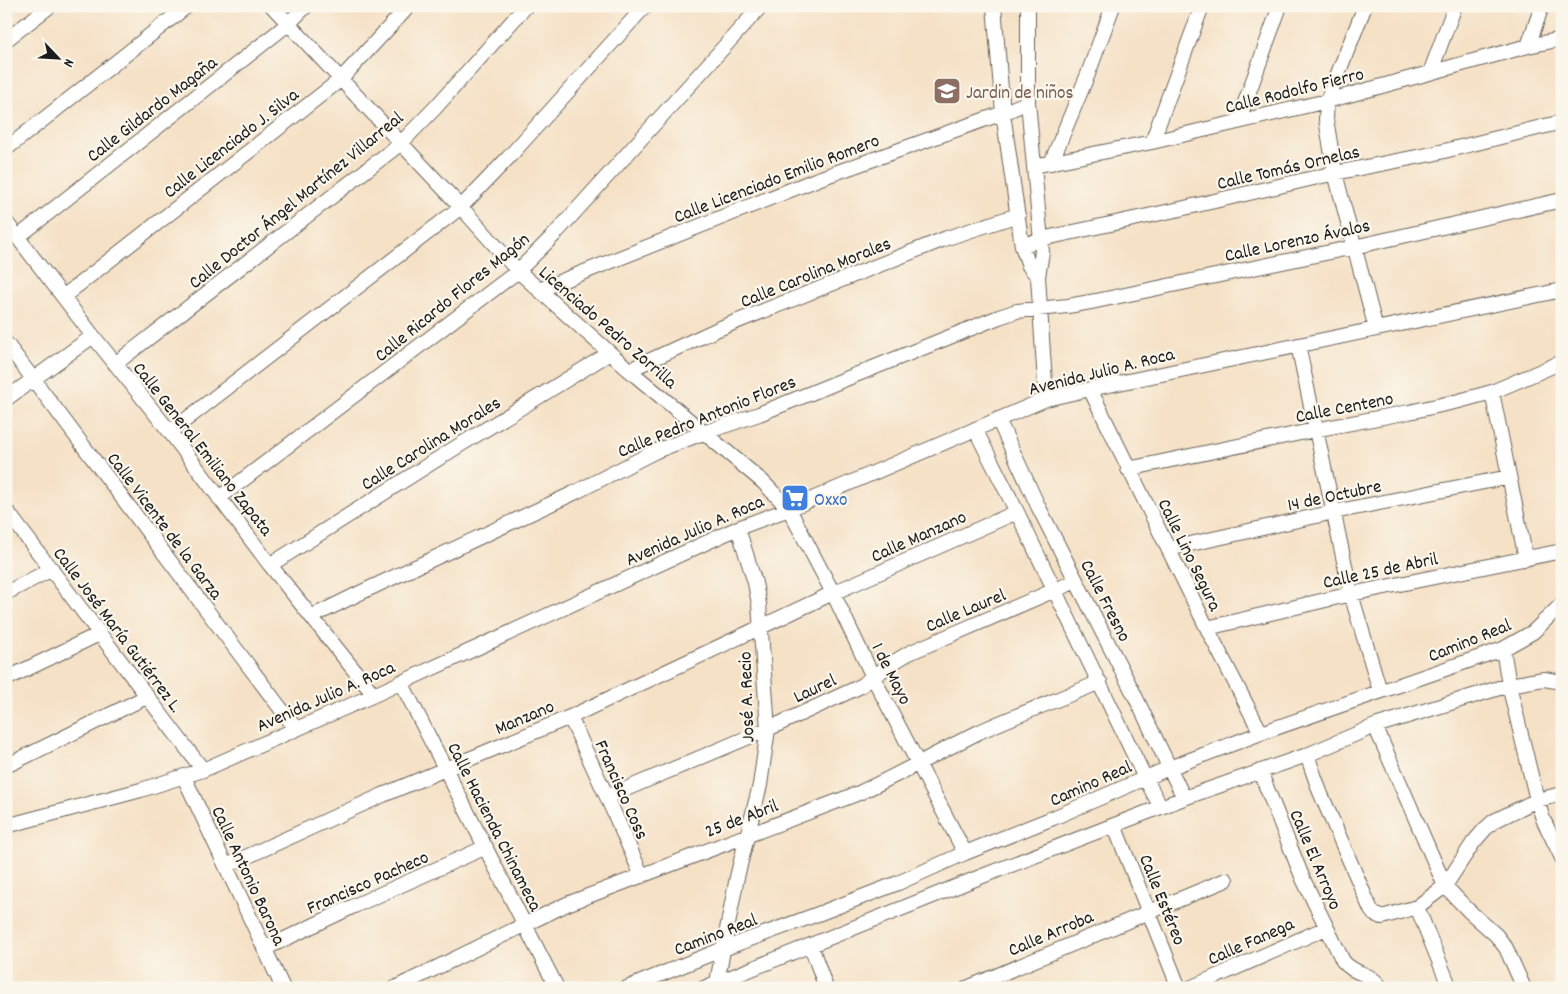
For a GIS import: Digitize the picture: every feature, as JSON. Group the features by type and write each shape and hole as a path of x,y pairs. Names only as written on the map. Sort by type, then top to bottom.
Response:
{"street":[{"path":"6,40 50,6"},
{"path":"6,149 186,6"},
{"name":"Licenciado Pedro Zorrilla","path":"272,6 518,270 629,370 763,482 789,509"},
{"name":"Calle Gildardo Magaña","path":"18,238 288,24 306,6"},
{"name":"Calle Licenciado J. Silva","path":"64,296 340,80 408,6"},
{"name":"Calle Doctor Ángel Martínez Villarreal","path":"115,364 400,144 435,108 526,6"},
{"path":"170,432 461,207 646,6"},
{"name":"Calle Ricardo Flores Magón","path":"219,498 518,270 554,235 761,6"},
{"path":"994,6 1003,114 1022,246 1029,266 1038,276"},
{"path":"1028,6 1028,102 1042,252 1038,276 1046,399"},
{"path":"1051,163 1088,74 1113,6"},
{"path":"1152,142 1202,6"},
{"path":"1238,122 1280,6"},
{"path":"1365,6 1327,101 1326,119 1335,173 1376,329"},
{"path":"1430,74 1456,6"},
{"path":"1528,46 1542,6"},
{"name":"Calle Rodolfo Fierro","path":"1034,166 1152,142 1327,101 1528,46 1562,39"},
{"name":"Calle Licenciado Emilio Romero","path":"539,290 818,179 1003,114 1028,102"},
{"name":"Calle Tomás Ornelas","path":"1022,246 1041,239 1335,173 1432,154 1562,122"},
{"name":"Calle Lorenzo Ávalos","path":"1040,309 1077,304 1562,200"},
{"name":"Calle Carolina Morales","path":"629,370 718,329 947,238 1018,215"},
{"name":"Calle General Emiliano Zapata","path":"6,222 93,336 170,432 270,565 313,616 374,695"},
{"name":"Avenida Julio A. Roca","path":"6,826 141,790 203,770 374,695 738,528 789,509 1046,399 1562,290"},
{"name":"Calle Pedro Antonio Flores","path":"313,616 656,451 759,414 999,317 1017,311 1040,309"},
{"path":"6,399 93,336"},
{"name":"Calle Vicente de la Garza","path":"6,343 296,729"},
{"path":"1298,345 1351,594 1380,691"},
{"name":"Calle Carolina Morales","path":"270,565 610,353"},
{"name":"Calle Centeno","path":"1128,469 1409,412 1492,392 1562,362"},
{"name":"Calle Lino Segura","path":"1090,389 1168,550 1261,733"},
{"path":"1492,392 1526,559"},
{"name":"Calle Fresno","path":"998,419 1038,506 1134,694 1184,798"},
{"path":"975,429 1100,682 1145,778 1161,807"},
{"name":"14 de Octubre","path":"1168,550 1334,512 1509,477"},
{"name":"1 de Mayo","path":"789,509 833,593 873,677 965,853"},
{"name":"Calle José María Gutiérrez L.","path":"6,510 203,770"},
{"name":"Calle Manzano","path":"833,593 1017,512"},
{"name":"José A. Recio","path":"717,982 737,877 760,784 768,729 759,604 755,583 738,528"},
{"name":"Calle 25 de Abril","path":"1207,628 1351,594 1562,551"},
{"path":"6,592 52,569"},
{"name":"Calle Laurel","path":"873,677 909,653 1076,581"},
{"name":"Manzano","path":"226,866 383,795 570,717 833,593"},
{"name":"Camino Real","path":"627,988 723,949 850,902 1169,768 1261,733 1503,649 1533,632 1562,604"},
{"path":"6,680 99,634"},
{"path":"1503,649 1509,685 1542,819 1562,858"},
{"name":"Laurel","path":"607,797 768,729 859,687 873,677"},
{"path":"704,988 980,876 1184,798 1307,755 1375,726 1509,685 1544,679 1562,682"},
{"name":"Calle Hacienda Chinameca","path":"401,682 557,988"},
{"name":"25 de Abril","path":"394,988 567,904 859,793 1006,720 1100,682"},
{"path":"6,766 146,697"},
{"name":"Francisco Coss","path":"570,717 642,876"},
{"path":"1375,726 1445,886 1496,935 1506,948 1524,988"},
{"path":"1307,755 1320,792 1371,910 1382,917 1417,907 1445,886 1485,829 1504,816 1537,800 1562,794"},
{"name":"Calle El Arroyo","path":"1260,771 1303,878 1343,961 1353,970 1374,979 1381,988"},
{"name":"Calle Antonio Barona","path":"184,777 283,988"},
{"name":"Calle Estéreo","path":"1114,825 1178,988"},
{"name":"Francisco Pacheco","path":"264,949 354,906 486,848"},
{"name":"Calle Arroba","path":"967,988 1226,880"},
{"path":"1417,907 1450,988"},
{"name":"Calle Fanega","path":"1190,988 1326,928"},
{"path":"811,946 826,988"}],"place":[{"name":"Jardin de niños","path":"947,91"},
{"name":"Oxxo","path":"795,498"}]}
